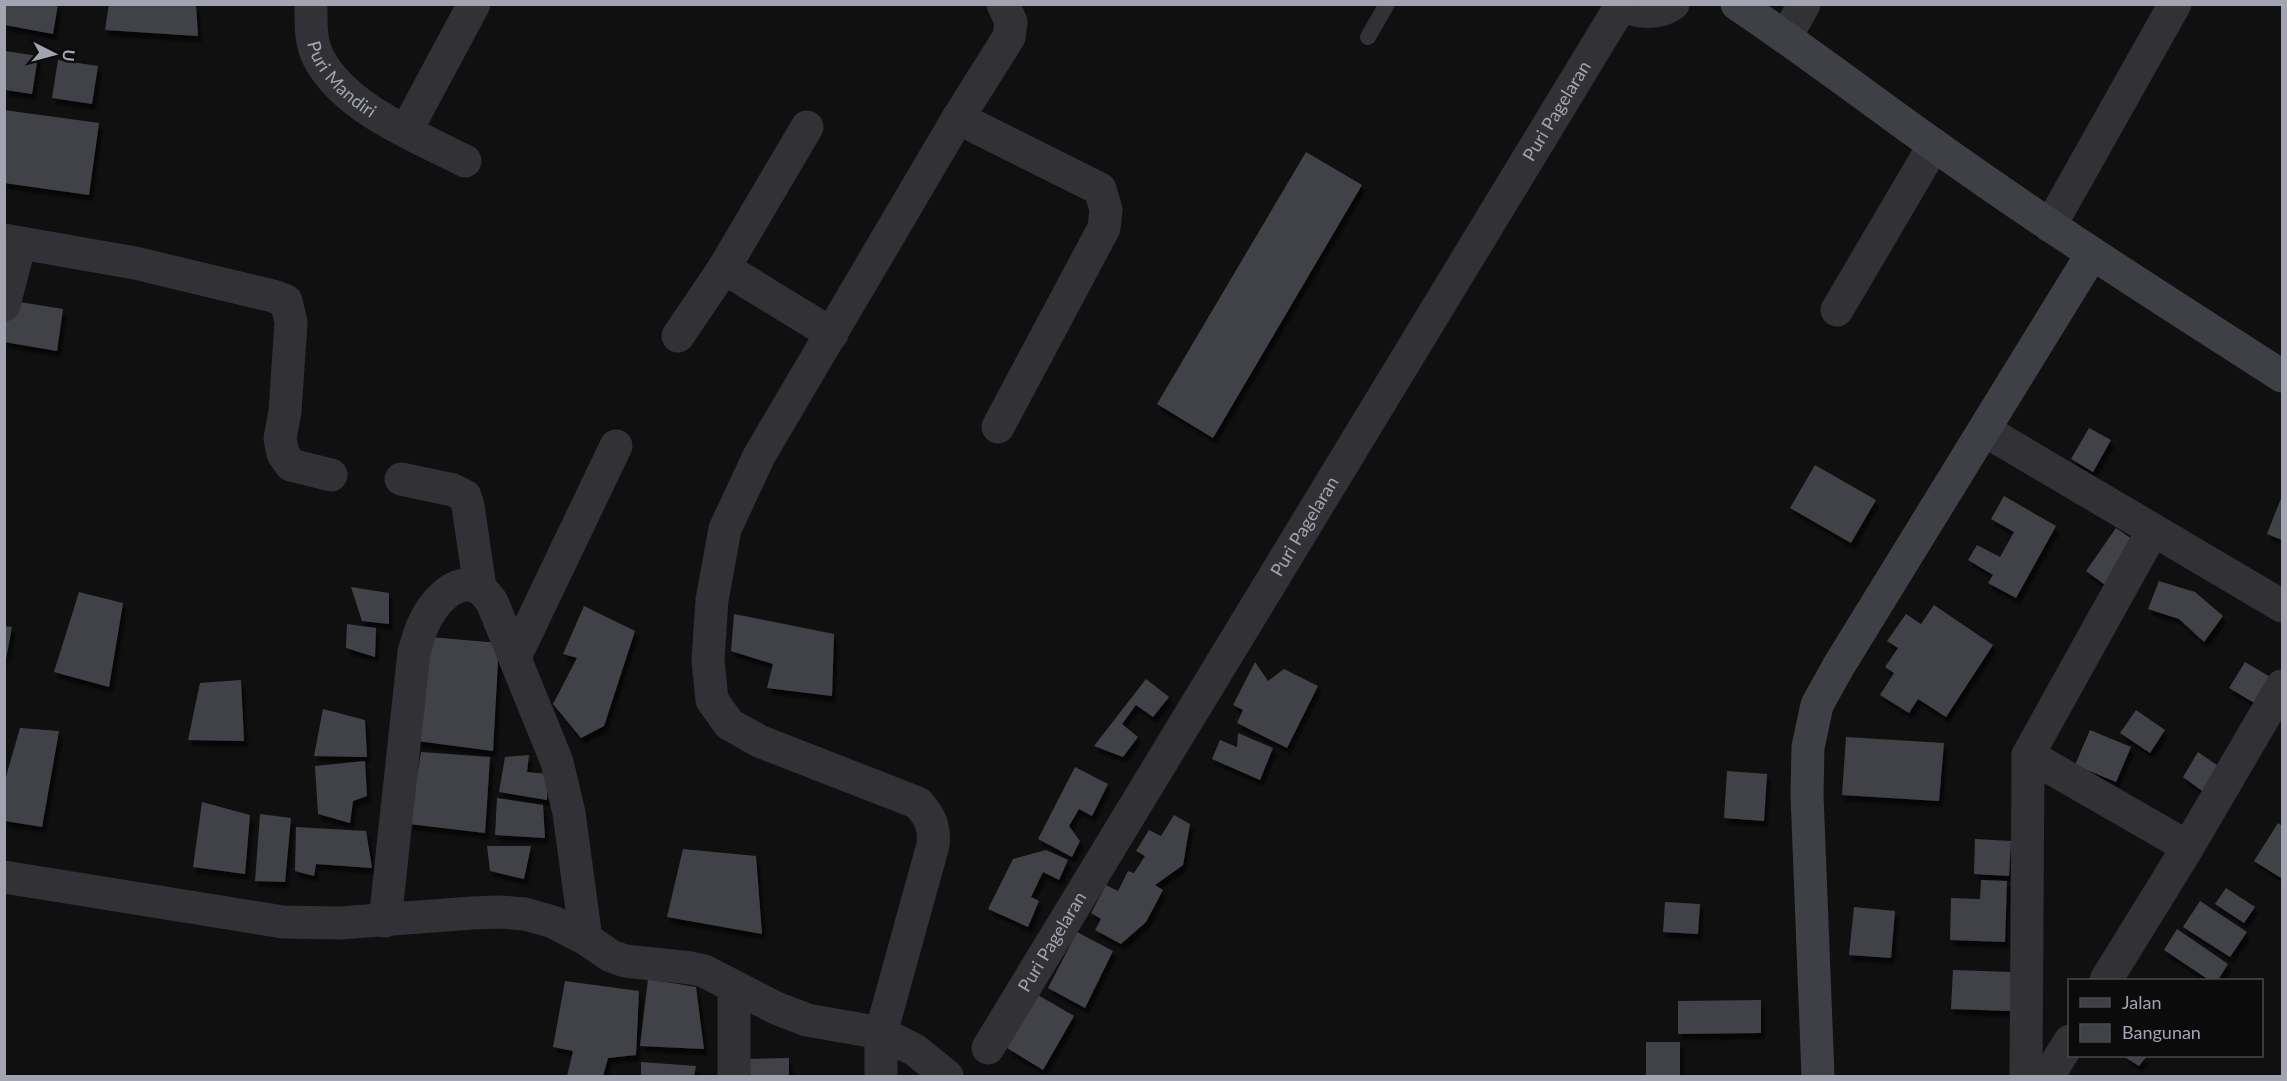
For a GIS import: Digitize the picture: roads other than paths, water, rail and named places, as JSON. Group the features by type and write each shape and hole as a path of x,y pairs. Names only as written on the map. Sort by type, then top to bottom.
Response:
{"street":[{"name":"Puri Mandiri","path":"310,4 311,33 318,57 335,83 386,120 465,161"},
{"path":"406,131 474,4"},
{"path":"881,1077 881,1033 933,845 934,831 930,816 918,803 759,741 729,724 712,700 708,660 712,600 725,529 759,456 958,118 1009,37 1011,22 1003,4"},
{"name":"Puri Pagelaran","path":"988,1048 1622,4 1629,9 1650,12 1673,4"},
{"path":"1737,4 2050,226 2283,376"},
{"path":"1786,37 1804,4"},
{"path":"2050,226 2175,4"},
{"path":"958,118 1100,189 1106,210 1104,228 998,427"},
{"path":"678,336 724,268 807,127"},
{"path":"1837,310 1934,145"},
{"path":"4,305 12,242 135,263 286,301 291,322 285,412 280,438 283,454 291,465 332,475"},
{"path":"1818,1077 1807,795 1808,747 1817,705 1838,666 2092,254"},
{"path":"724,268 832,334"},
{"path":"1984,430 2283,606"},
{"path":"515,657 616,446"},
{"path":"401,479 453,490 465,496 480,588 492,602 557,762 564,787 586,939"},
{"path":"2026,1077 2028,755 2153,530"},
{"path":"385,921 414,652 423,625 434,606 447,592 456,587 469,585 480,588"},
{"path":"2107,979 2283,687"},
{"path":"2028,755 2188,847"},
{"path":"4,877 283,922 340,923 472,913 525,914 553,922 586,939 611,956 625,961 691,968 715,976 734,988 807,1020 881,1033 915,1050 947,1077"},
{"path":"734,988 734,1077"},
{"path":"2048,1077 2068,1044"},
{"path":"2069,1077 2074,1077"}],"lane":[{"path":"1368,37 1387,4"}]}
